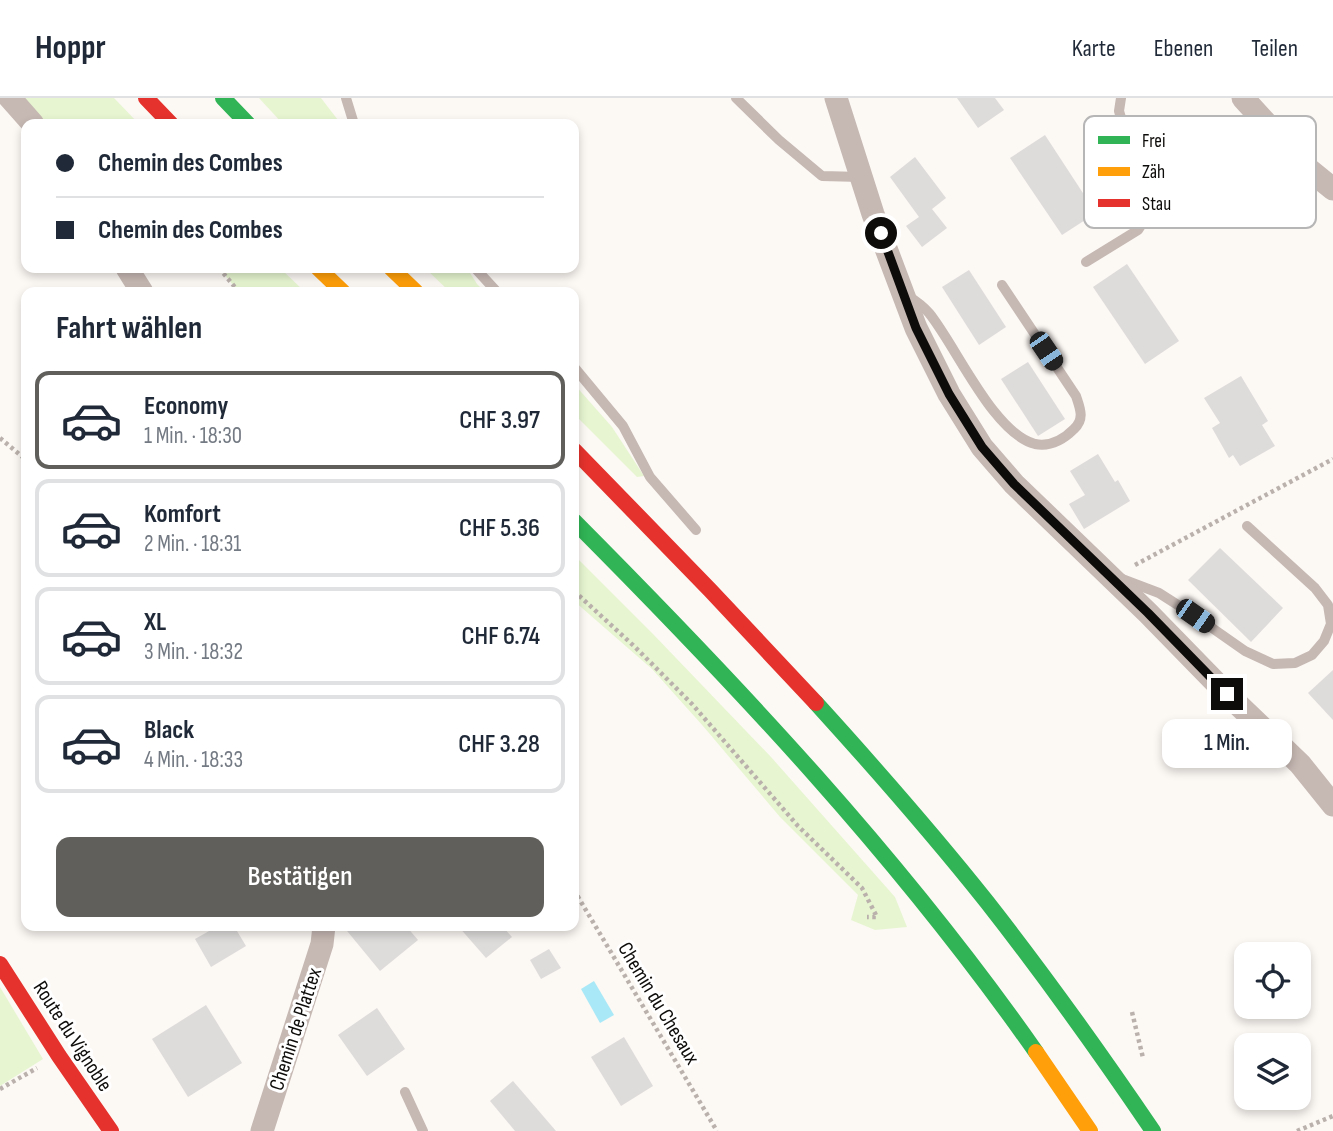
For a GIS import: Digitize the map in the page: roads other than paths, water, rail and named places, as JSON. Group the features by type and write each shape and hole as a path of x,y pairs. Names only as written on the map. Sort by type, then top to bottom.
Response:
{"main road":[{"path":"146,98 166,119"},
{"path":"223,98 243,119"},
{"path":"323,273 338,287"},
{"path":"396,273 411,287"},
{"path":"579,455 757,639 929,831 1102,1056 1153,1131"},
{"path":"579,526 738,689 888,858 953,938 1090,1131"},
{"name":"Route du Vignoble","path":"0,964 111,1131"}],"street":[{"path":"10,98 29,119"},
{"path":"836,98 861,177 916,328 949,394 982,447 1014,484 1116,568 1148,613 1300,764 1333,805"},
{"path":"1243,98 1259,116"},
{"path":"1316,175 1333,189"},
{"name":"Chemin de Plattex","path":"262,1131 322,944 323,931"}],"lane":[{"path":"346,98 352,119"},
{"path":"736,98 779,140 822,176 861,177"},
{"path":"1120,116 1121,98"},
{"path":"1086,262 1139,228"},
{"path":"480,273 492,287"},
{"path":"903,292 929,313 968,374 1009,428 1024,439 1037,444 1048,444 1069,434 1078,425 1082,412 1076,396 1002,285"},
{"path":"579,373 623,426 650,477 696,530"},
{"path":"1116,568 1195,616 1245,651 1273,664 1294,663 1312,655 1324,640 1331,624 1328,605 1315,588 1247,526"},
{"path":"405,1093 423,1131"}],"water":[{"path":"594,981 614,1015 600,1023 581,989"}]}
